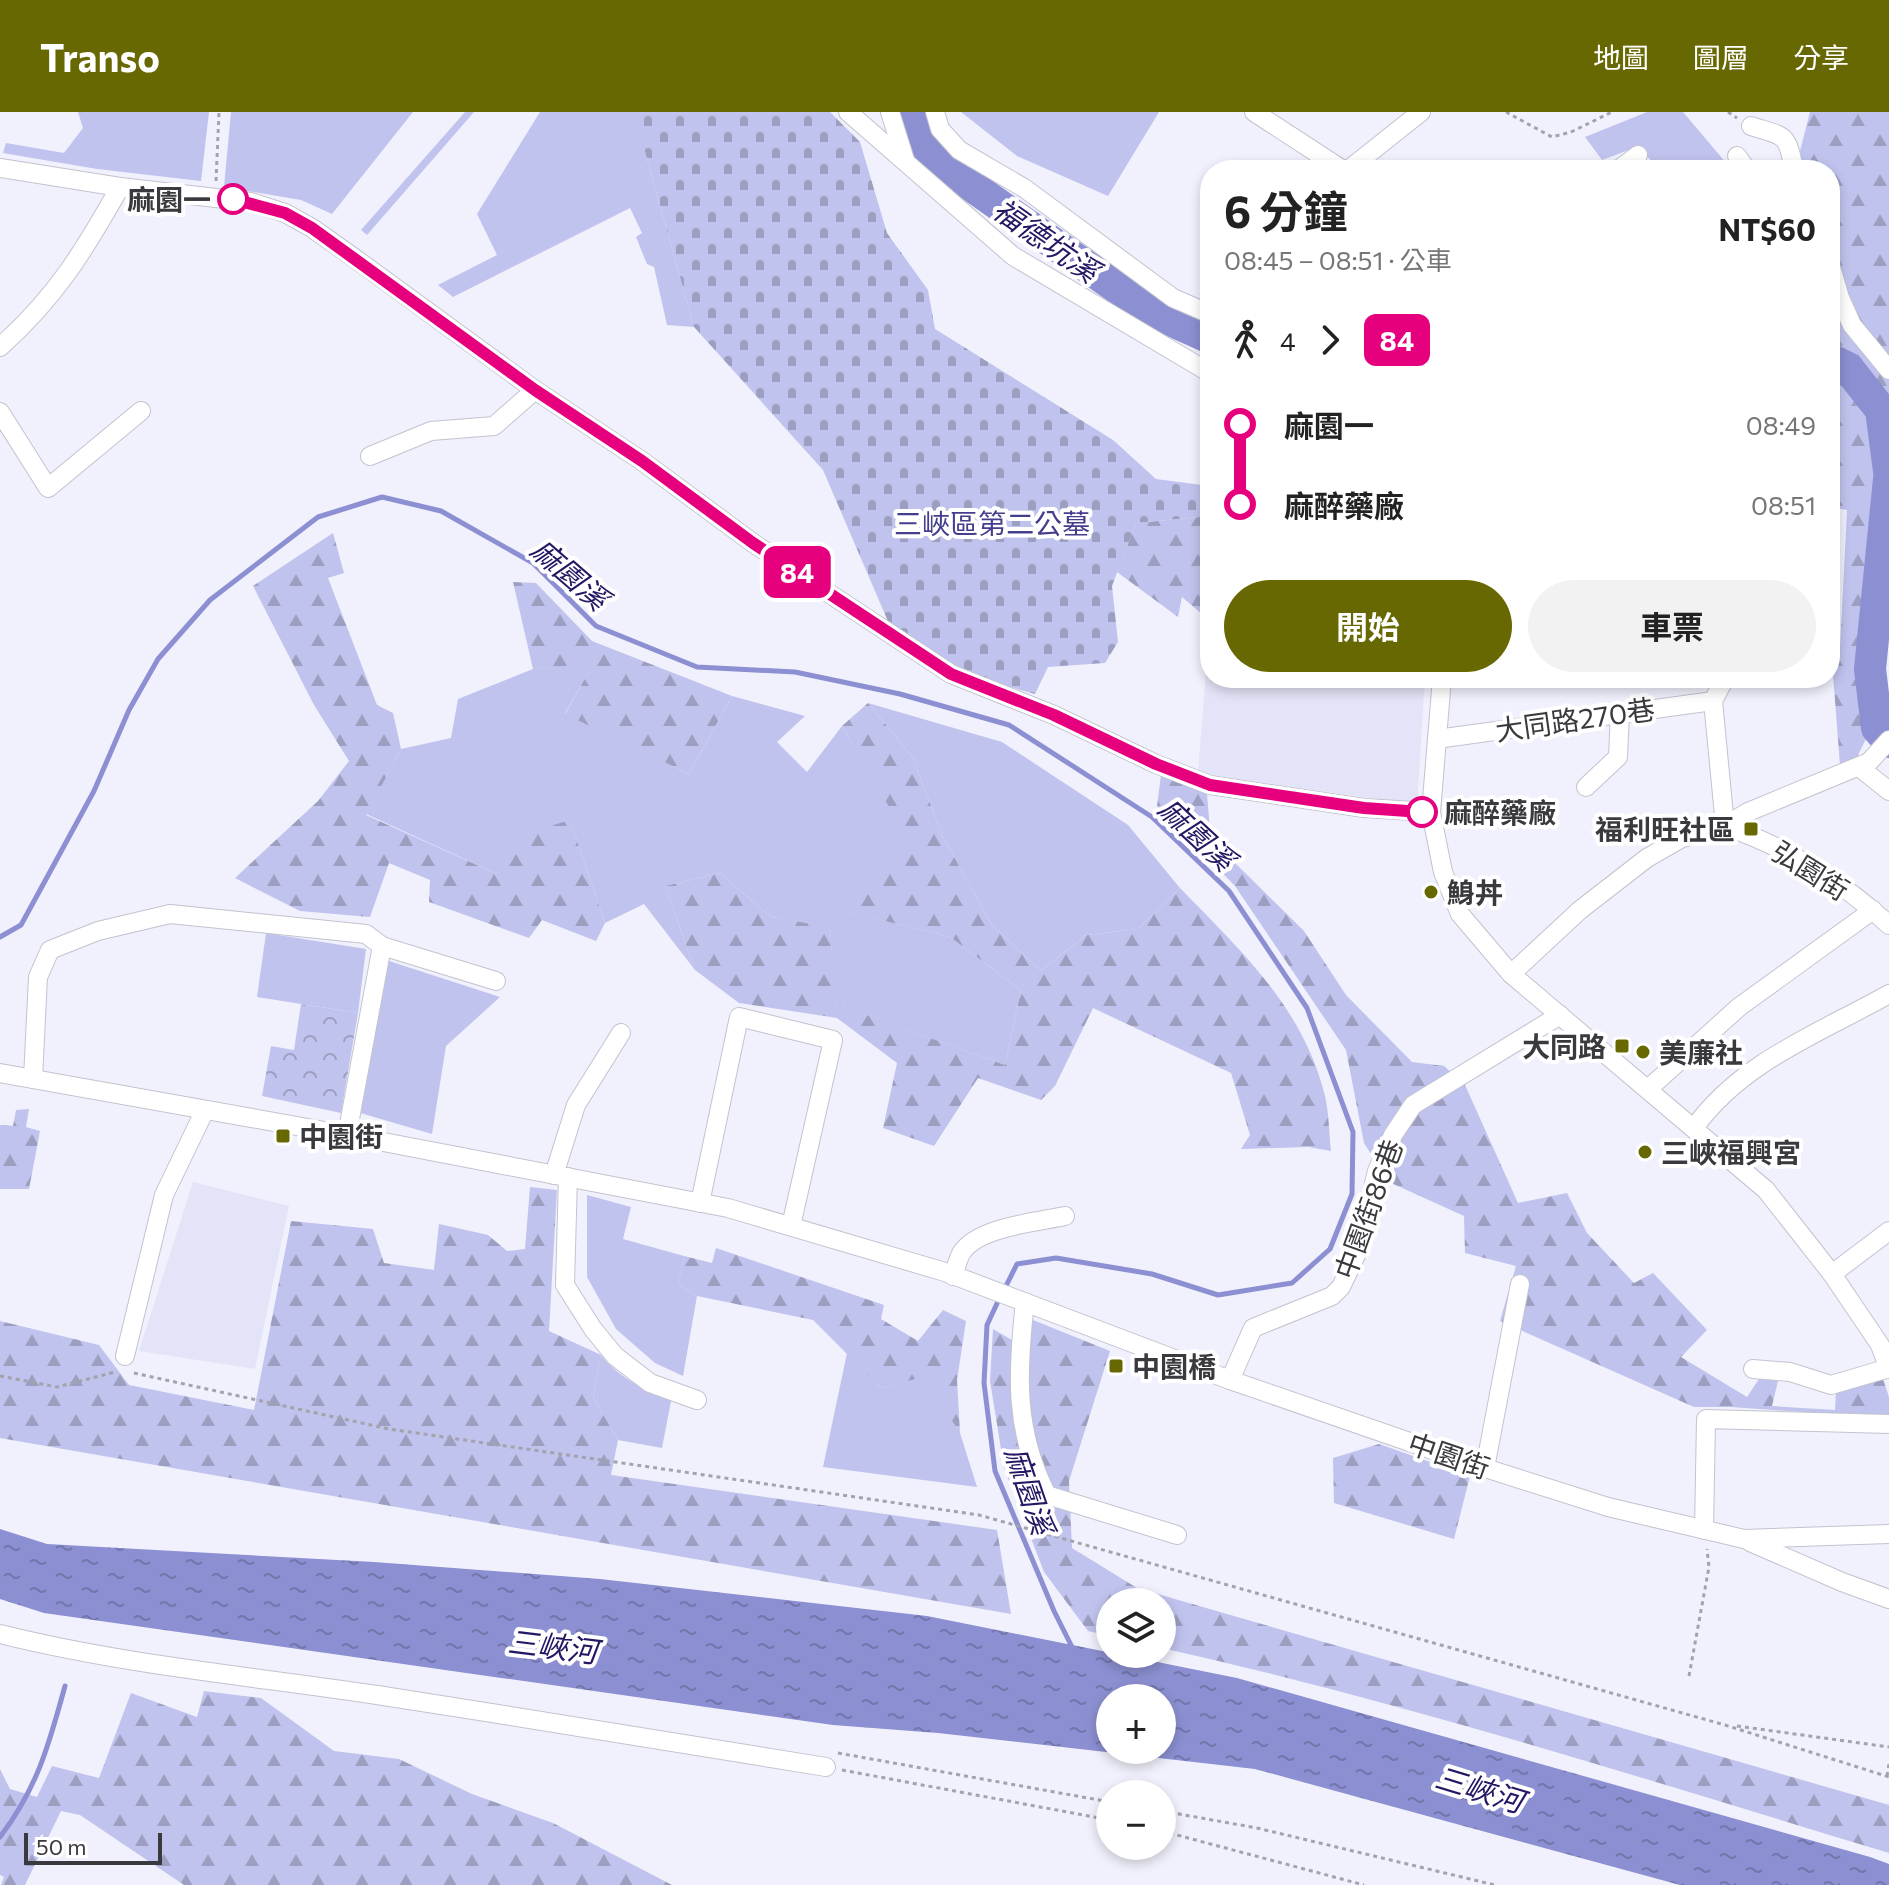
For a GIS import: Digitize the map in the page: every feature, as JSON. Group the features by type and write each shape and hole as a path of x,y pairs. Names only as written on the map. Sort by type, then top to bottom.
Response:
{"street":[{"path":"848,112 1013,256 1200,367"},
{"path":"890,112 906,162"},
{"path":"935,112 940,129 959,150 1024,188 1173,298 1200,310"},
{"path":"1254,112 1330,160"},
{"path":"1359,160 1421,112"},
{"path":"1751,126 1784,136 1792,160"},
{"path":"1631,160 1638,155"},
{"path":"0,168 120,187 215,196 251,202 285,213 312,228 753,543 951,674 1054,715 1156,764 1210,785 1364,808 1431,812"},
{"path":"0,347 49,299 81,255 120,187"},
{"path":"1840,298 1852,325 1889,370"},
{"path":"370,456 431,431 494,426 535,390"},
{"path":"0,412 48,488 141,411"},
{"path":"1441,688 1431,812 1443,872 1460,914 1511,974 1766,1190 1832,1274 1880,1345 1889,1368 1831,1385 1790,1372 1753,1369"},
{"path":"1720,688 1713,701 1725,826"},
{"name":"大同路270巷","path":"1437,739 1713,701"},
{"path":"1586,787 1618,757 1620,712"},
{"path":"1511,974 1580,910 1647,858 1682,838 1725,826 1748,812 1864,765 1889,740"},
{"path":"1864,765 1889,791"},
{"name":"弘園街","path":"1725,826 1796,856 1873,910 1889,925"},
{"path":"1648,1089 1739,1007 1873,910"},
{"path":"33,1079 38,977 50,950 98,931 170,914 366,934 382,946 496,981"},
{"path":"347,1135 382,946"},
{"path":"1694,1128 1709,1106 1766,1059 1889,994"},
{"name":"中園街86巷","path":"1230,1380 1253,1328 1332,1296 1341,1287 1357,1253 1377,1171 1393,1135 1413,1105 1513,1051 1560,1015"},
{"path":"700,1203 739,1017 833,1040 791,1226"},
{"path":"621,1033 576,1105 561,1176 565,1285 593,1329 615,1356 650,1383 697,1400"},
{"path":"0,1073 347,1135 700,1203 791,1226 949,1274 1025,1302 1018,1361 1021,1419 1032,1466 1047,1495 1177,1535"},
{"path":"125,1356 164,1195 205,1110"},
{"path":"949,1274 962,1251 978,1239 1003,1229 1065,1216"},
{"path":"1832,1274 1889,1231"},
{"path":"1485,1468 1520,1284"},
{"name":"中園街","path":"1025,1302 1230,1380 1608,1507 1744,1539 1889,1534"},
{"path":"1704,1530 1706,1419 1889,1424"},
{"path":"1744,1539 1889,1599"},
{"path":"0,1634 151,1663 376,1695 826,1767"}],"path":[{"path":"215,196 219,112"},
{"path":"1506,112 1552,137 1571,132 1612,112"},
{"path":"0,1376 57,1387 123,1370 389,1429 979,1515 1725,1725 1888,1777 1889,1764"},
{"path":"1689,1676 1709,1567 1704,1530"},
{"path":"1725,1725 1889,1747"},
{"path":"826,1767 1096,1817"},
{"path":"1176,1814 1257,1828 1495,1885"},
{"path":"1176,1835 1364,1885"}],"shaded area":[{"path":"1205,688 1424,688 1417,805 1198,773"},
{"path":"193,1182 289,1206 255,1369 139,1351"}],"green space":[{"path":"78,112 209,112 201,181 97,169 3,153 6,143 64,153 83,128"},
{"path":"231,112 413,112 332,214 301,200 224,187"},
{"path":"465,112 474,112 367,235 361,230"},
{"path":"540,112 644,112 644,148 694,327 667,325 654,267 647,264 636,237 642,233 630,208 453,297 438,285 497,255 477,214"},
{"name":"三峽區第二公墓","path":"644,112 830,112 860,142 887,233 928,290 935,329 1113,440 1156,479 1200,485 1200,517 1136,523 1112,586 1118,642 1105,663 1048,667 1035,694 973,677 890,626 823,470 694,327 644,148"},
{"path":"961,112 1159,112 1108,196 1017,156"},
{"path":"1647,112 1683,112 1724,160 1651,160 1637,147 1602,160 1585,137"},
{"path":"1810,112 1889,112 1889,403 1854,357 1840,349 1840,160 1800,160"},
{"path":"1840,379 1866,417 1876,476 1860,668 1867,737 1857,757 1840,765 1834,688 1840,688 1847,510 1840,509"},
{"path":"1200,517 1200,612 1182,597 1178,617 1117,572 1136,523"},
{"path":"333,533 344,573 328,578 377,705 393,713 401,749 366,815 497,874 514,837 570,820 605,923 596,941 542,920 529,938 429,902 430,880 389,863 370,917 300,911 235,878 318,801 349,761 314,705 253,586"},
{"path":"513,582 536,583 592,641 732,696 689,774 565,714 591,668 533,669"},
{"path":"592,667 565,713 689,774 732,696 805,716 777,742 807,772 842,726 907,836 845,911 950,937 1021,990 1005,1065 835,1004 830,928 771,917 720,873 665,886 695,970 644,904 605,923 570,820 497,874 366,814 401,749 451,738 458,699 533,669"},
{"path":"868,703 1002,742 1128,825 1180,888 1138,929 1086,935 1041,971 992,925 942,835 913,758"},
{"path":"868,703 913,758 942,835 992,925 1041,971 1086,935 1138,929 1180,888 1267,982 1302,1035 1325,1096 1331,1151 1308,1147 1241,1149 1250,1135 1231,1073 1093,1008 1055,1086 1041,1100 978,1078 934,1146 883,1128 897,1063 837,1018 739,1003 695,970 665,886 720,873 771,917 830,927 836,1004 1005,1065 1021,990 950,937 844,911 906,836 842,726"},
{"path":"1161,775 1207,793 1210,831 1229,857 1304,931 1346,995 1412,1062 1444,1066 1465,1085 1518,1203 1567,1193 1587,1233 1634,1283 1653,1273 1707,1330 1681,1357 1747,1397 1761,1376 1778,1381 1772,1406 1835,1410 1836,1391 1882,1376 1889,1397 1889,1418 1694,1407 1500,1321 1516,1266 1465,1253 1464,1216 1389,1182 1364,1143 1346,1050 1235,886 1157,806"},
{"path":"266,933 366,949 358,1013 257,997"},
{"path":"389,961 500,997 446,1046 432,1134 357,1112"},
{"path":"301,1004 358,1013 341,1113 262,1096 271,1046 294,1050"},
{"path":"29,1109 26,1127 40,1131 29,1189 0,1189 0,1125 13,1126 16,1110"},
{"path":"530,1187 557,1190 549,1331 601,1355 593,1397 618,1440 611,1475 997,1530 1011,1614 0,1438 0,1321 99,1345 129,1385 254,1410 291,1221 373,1229 384,1263 434,1270 439,1224 488,1235 507,1251 525,1249"},
{"path":"587,1195 631,1207 623,1239 684,1256 678,1284 697,1296 683,1376 655,1363 616,1329 587,1277"},
{"path":"716,1248 884,1305 881,1319 918,1341 943,1310 966,1321 957,1380 960,1433 923,1377 881,1388 813,1320 697,1296 678,1284 684,1256 712,1263"},
{"path":"1033,1320 1110,1351 1069,1481 1072,1548 1137,1588 1096,1588 1096,1633 1088,1631 1044,1572 1004,1468 990,1381 993,1329 1024,1347"},
{"path":"847,1353 881,1388 923,1376 960,1433 977,1487 823,1467"},
{"path":"601,1355 624,1377 671,1401 662,1448 618,1440 593,1397"},
{"path":"1379,1444 1470,1476 1454,1539 1334,1503 1333,1458"},
{"path":"1176,1599 1889,1805 1889,1853 1437,1718 1176,1651"},
{"path":"204,1691 261,1698 334,1751 399,1759 472,1794 553,1823 672,1885 184,1885 80,1815 61,1811 25,1885 1,1885 4,1877 0,1875 0,1769 10,1789 37,1797 52,1766 99,1778 131,1693 197,1717"}],"water":[{"name":"三峽河","path":"0,1529 47,1544 374,1562 600,1579 927,1616 1096,1650 1096,1668 1176,1666 1237,1678 1870,1857 1889,1864 1889,1885 1680,1885 1255,1769 1176,1760 1176,1684 1096,1684 1096,1751 833,1725 44,1613 0,1599"}],"waterway":[{"name":"福德坑溪","path":"910,112 932,158 1150,311 1200,334"},
{"name":"福德坑溪","path":"1840,364 1848,368 1881,410 1889,471"},
{"name":"福德坑溪","path":"1889,479 1870,669 1877,728 1889,742"},
{"name":"麻園溪","path":"0,937 21,925 94,791 129,710 158,659 210,600 318,517 382,497 441,511 533,563 596,626 697,667 795,672 900,694 1009,725 1152,817 1229,891 1307,1008 1353,1132 1352,1194 1330,1249 1292,1283 1218,1295 1152,1274 1056,1258 1017,1264 1005,1288"},
{"name":"麻園溪","path":"1000,1297 987,1325 984,1383 995,1471 1074,1651"},
{"path":"0,1837 33,1783 65,1686"}],"bus line":[{"name":"84","path":"233,199 285,213 312,228 753,543 951,674 1054,715 1156,764 1210,785 1364,808 1422,812"}],"place":[{"name":"麻園一","path":"233,199"},
{"name":"麻醉藥廠","path":"1422,812"},
{"name":"福利旺社區","path":"1751,829"},
{"name":"鯓丼","path":"1431,892"},
{"name":"大同路","path":"1622,1046"},
{"name":"美廉社","path":"1643,1052"},
{"name":"中園街","path":"283,1136"},
{"name":"三峽福興宮","path":"1645,1152"},
{"name":"中園橋","path":"1116,1366"}]}
